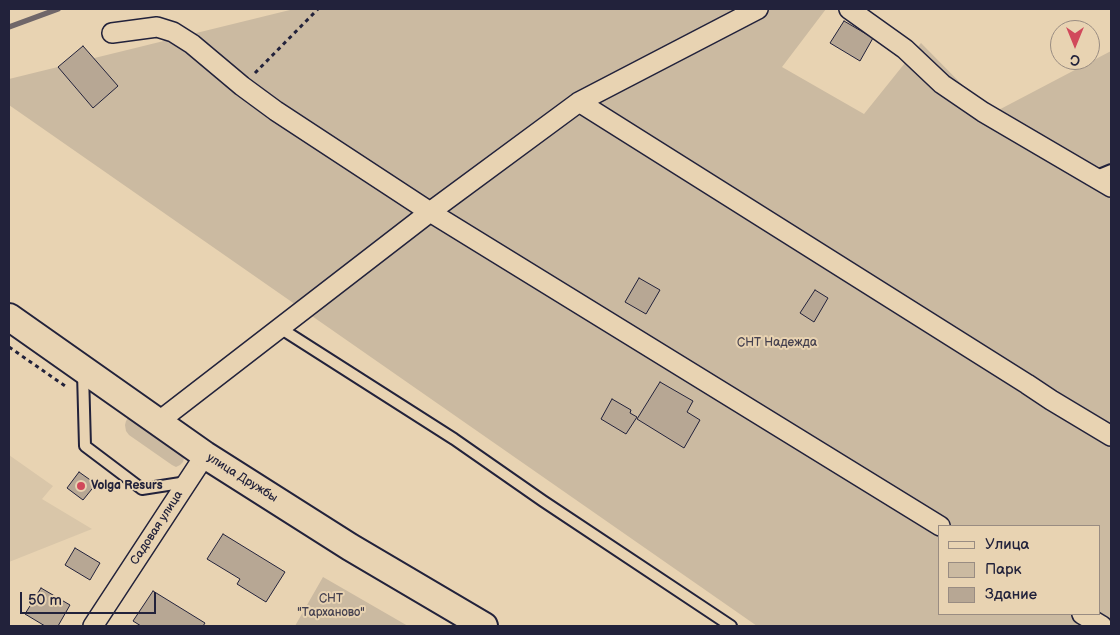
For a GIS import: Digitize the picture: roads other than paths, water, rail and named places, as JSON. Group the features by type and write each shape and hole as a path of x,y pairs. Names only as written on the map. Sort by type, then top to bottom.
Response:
{"main road":[{"name":"улица Дружбы","path":"9,317 205,455 350,547 481,626"}],"street":[{"path":"158,422 430,212 580,102 758,9"},
{"path":"848,9 905,49 942,84 975,106 1103,173 1111,187"},
{"path":"112,33 157,27 173,32 192,44 242,86 276,111 430,212 938,525"},
{"path":"580,102 1111,436"},
{"name":"Садовая улица","path":"93,626 205,455"},
{"path":"1084,615 1102,626"}],"lane":[{"path":"280,328 454,439 542,501 731,626"},
{"path":"82,370 85,446 142,488 188,482"}],"waterway":[{"path":"9,27 58,9"}],"place":[{"name":"Volga Resurs","path":"81,486"}],"park label":[{"name":"СНТ Надежда","path":"777,343"},
{"name":"СНТ \"Тарханово\"","path":"331,606"}]}
